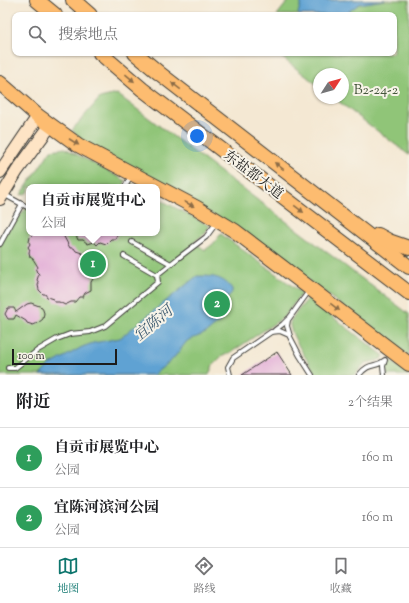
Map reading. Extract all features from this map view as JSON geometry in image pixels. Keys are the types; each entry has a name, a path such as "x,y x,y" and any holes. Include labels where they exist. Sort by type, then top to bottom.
{"highway":[{"path":"37,0 51,12"},
{"path":"73,0 87,12"},
{"name":"东盐都大道","path":"104,56 142,89 409,294"},
{"name":"东盐都大道","path":"139,56 409,267"},
{"path":"0,83 50,126 78,145 151,184"},
{"path":"160,189 219,220 245,238 311,288 389,355 409,364"},
{"path":"346,218 389,241 409,248"}],"main road":[{"path":"0,172 38,116"},
{"path":"2,196 17,171 50,126"}],"lane":[{"path":"127,184 132,174"},
{"path":"2,196 26,206"},
{"path":"0,244 22,204"},
{"path":"157,275 206,237 219,220"},
{"path":"132,242 171,264"},
{"path":"124,256 157,275"},
{"path":"8,368 15,368 38,350 57,339 70,334 95,331 105,326 158,282 157,275"},
{"path":"230,375 229,364 233,358 283,324 311,288"},
{"path":"289,317 287,326 291,338 312,375"},
{"path":"271,332 282,331 291,338"},
{"path":"359,375 367,367 379,364 389,355"},
{"path":"384,375 383,366 389,355"}],"green space":[{"name":"B2-24-2","path":"289,0 409,0 409,155 342,104 349,104 349,68 313,68 313,81 280,56 397,56 397,12 279,12"},
{"path":"117,94 409,314 409,356 245,233 81,140 72,130 100,98"},
{"path":"65,148 126,181 124,184 28,184 51,150"},
{"path":"26,188 26,193 21,195"},
{"path":"160,200 210,226 203,235 194,242 205,250 213,244 221,234 302,293 284,317 233,351 221,357 213,365 209,375 0,375 0,240 26,209 26,236 160,236"},
{"path":"308,298 384,356 378,360 365,363 355,375 317,375 297,342 290,323 295,314"},
{"path":"390,360 409,375 387,375 386,365"}],"water":[{"path":"302,0 385,0 359,4 348,12 298,12"},
{"name":"宜陈河","path":"197,276 221,279 225,281 232,289 232,292 225,302 224,318 206,333 187,341 173,359 153,375 40,375 50,365 82,347 93,343 120,338"}],"building":[{"path":"64,236 70,248 74,248 76,251 91,259 91,266 93,270 91,273 93,279 91,282 91,290 85,293 83,297 79,297 75,302 65,305 55,302 53,299 43,294 39,290 39,283 37,280 39,274 36,271 38,267 30,257 30,250 28,247 30,244 30,237"},
{"path":"76,236 116,236 115,239 111,239 106,244 100,242 97,245 94,242 88,244 83,240 78,240"},
{"path":"31,303 42,307 44,313 43,319 38,323 33,325 27,323 16,315 14,319 8,319 5,314 8,308 14,308 16,312 27,304"},
{"path":"277,352 292,375 242,375"}],"place":[{"name":"自贡市展览中心","path":"93,264"},
{"name":"宜陈河滨河公园","path":"217,304"}]}
